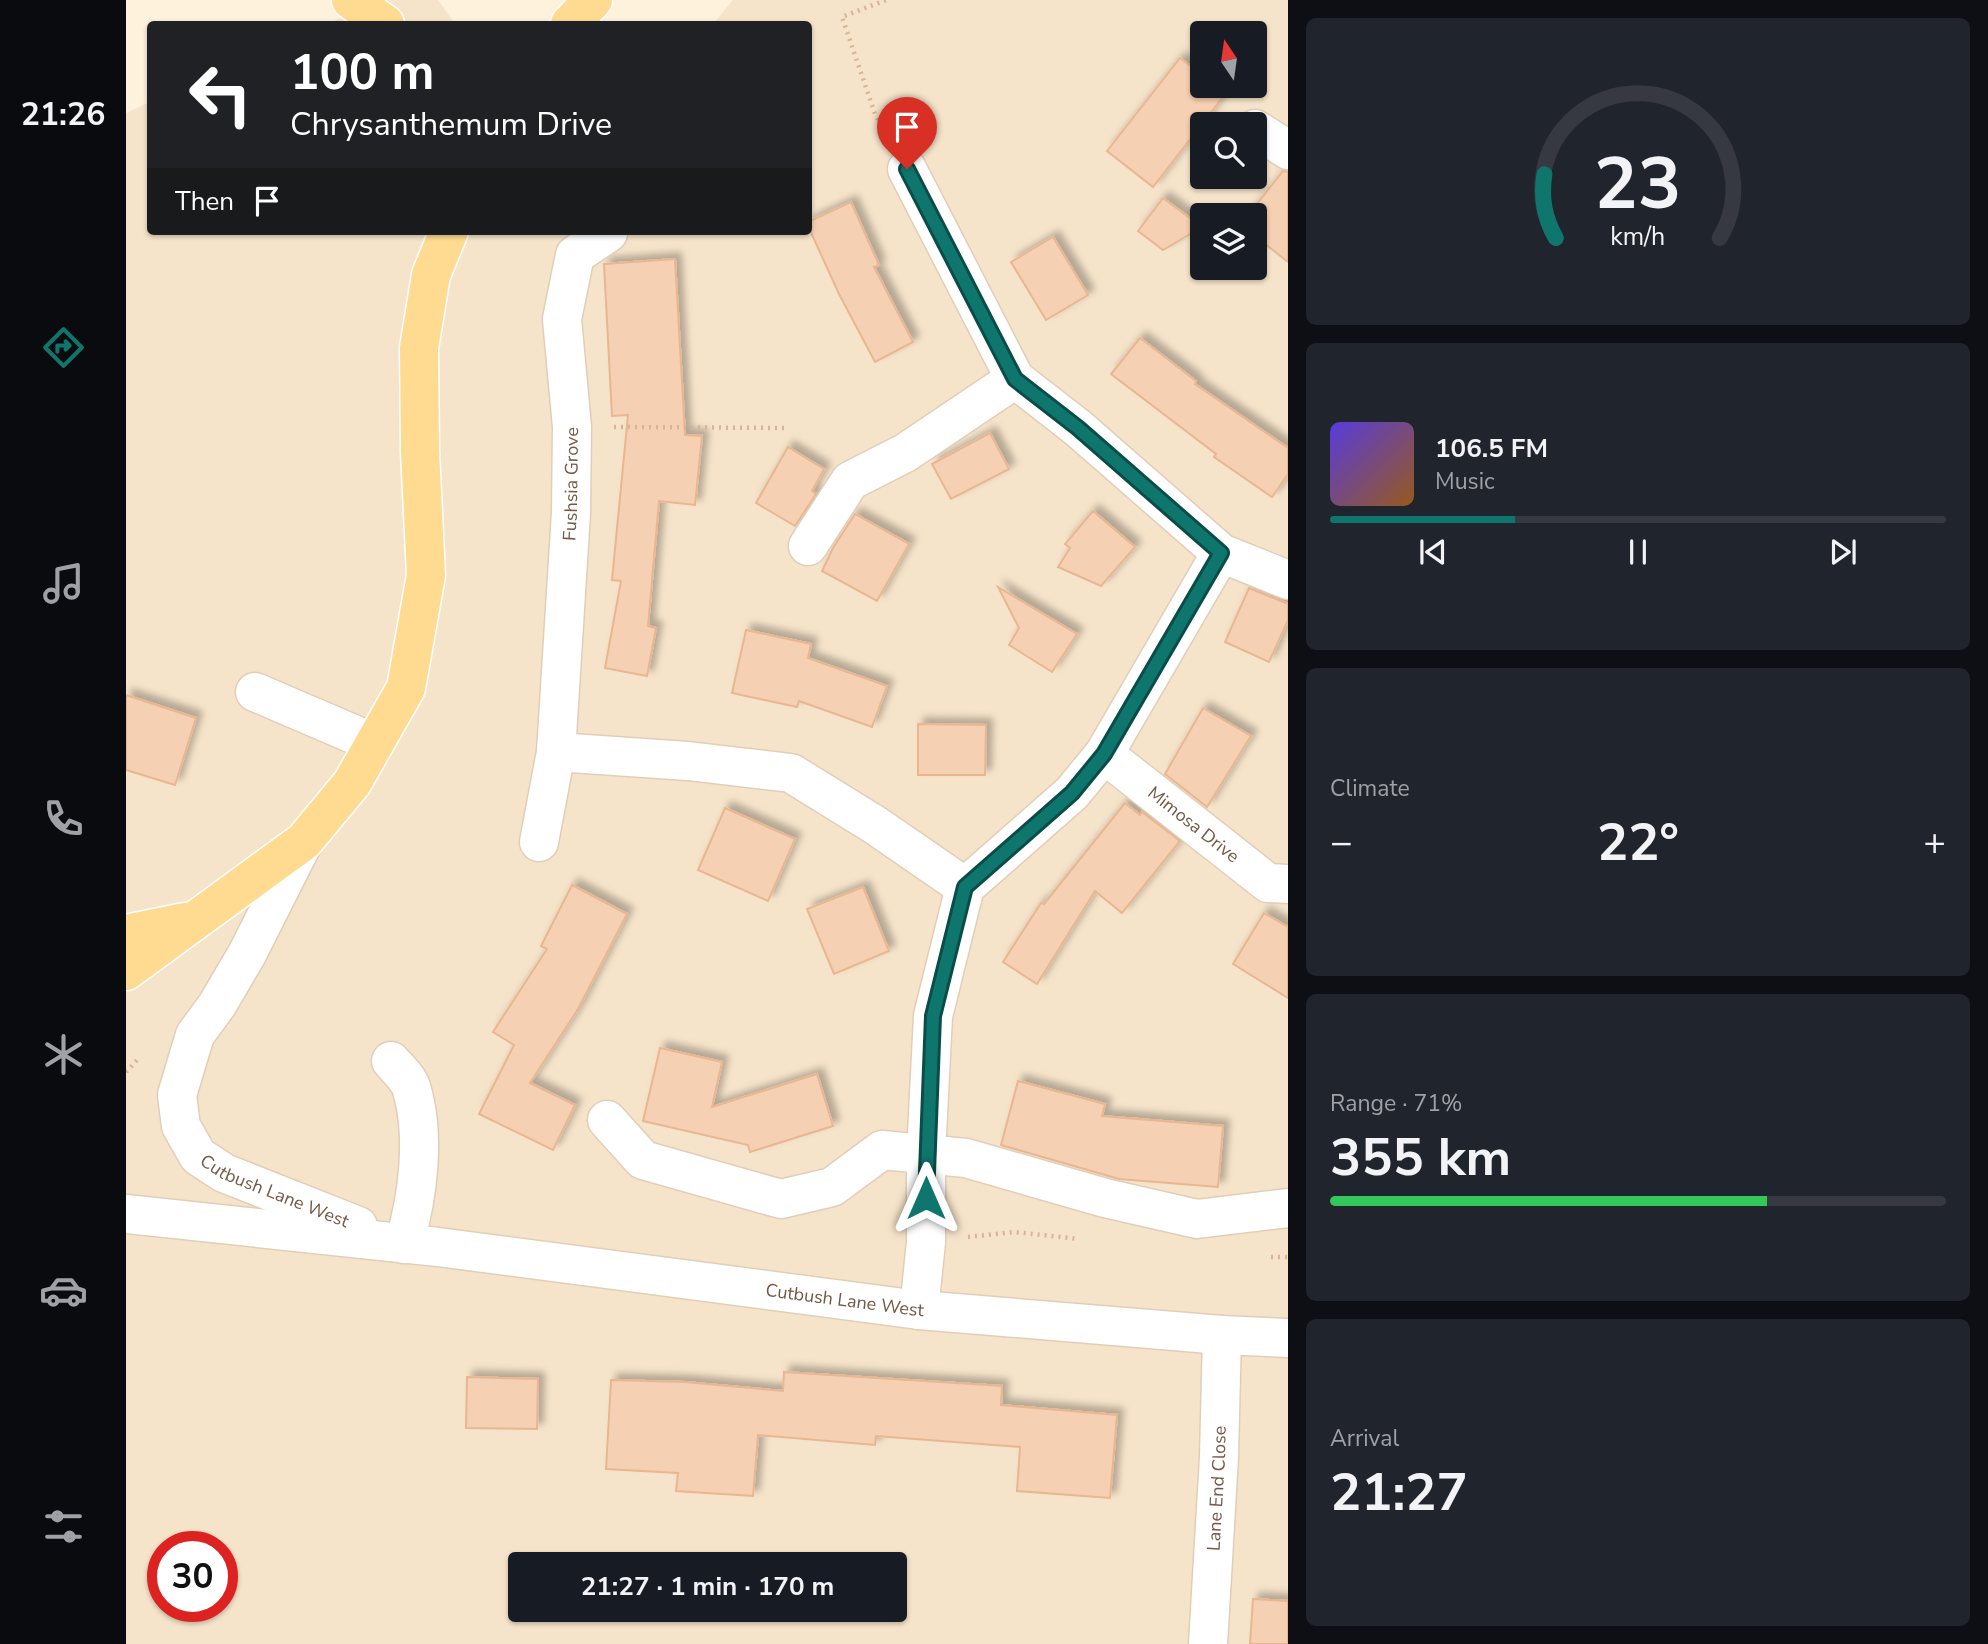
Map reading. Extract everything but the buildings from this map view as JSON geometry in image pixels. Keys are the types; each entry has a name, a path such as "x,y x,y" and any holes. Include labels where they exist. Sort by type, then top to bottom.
{"main road":[{"path":"351,0 381,21"},
{"path":"573,21 593,0"},
{"path":"126,971 304,841 352,783 406,688 426,575 420,451 419,348 431,275 447,235"},
{"path":"126,934 196,919"}],"street":[{"path":"1267,137 1288,150"},
{"path":"907,169 1015,379 1078,428 1221,553 1288,580"},
{"name":"Fushsia Grove","path":"539,842 556,752 571,513 572,427 562,319 575,255 605,235"},
{"path":"808,546 850,481 905,453 1015,379"},
{"path":"919,1310 926,1241 926,1154 933,1016 965,887 1072,793 1104,754 1221,553"},
{"path":"255,692 374,743"},
{"path":"556,752 688,761 791,773 875,825 965,887"},
{"name":"Mimosa Drive","path":"1104,754 1268,883 1288,884"},
{"name":"Cutbush Lane West","path":"304,841 247,954 217,1005 195,1035 177,1096 181,1126 198,1156 225,1173 404,1244"},
{"path":"391,1061 411,1085 420,1144 414,1210 404,1244"},
{"path":"607,1120 643,1160 781,1199 832,1187 882,1150 966,1158 1105,1199 1197,1219 1288,1208"},
{"name":"Cutbush Lane West","path":"126,1214 438,1247 919,1310 1288,1338"},
{"name":"Lane End Close","path":"1208,1644 1219,1457 1222,1335"}],"path":[{"path":"886,0 842,17 875,114 907,169"},
{"path":"572,427 788,428"}],"shaded area":[{"path":"382,0 438,0 453,21 334,21"},
{"path":"733,0 1288,0 1288,1644 126,1644 126,113 147,103 147,235 812,235 812,21 716,21"}],"route":[{"path":"907,169 1015,379 1078,428 1221,553 1104,754 1072,793 965,887 933,1016 926,1198"}]}
